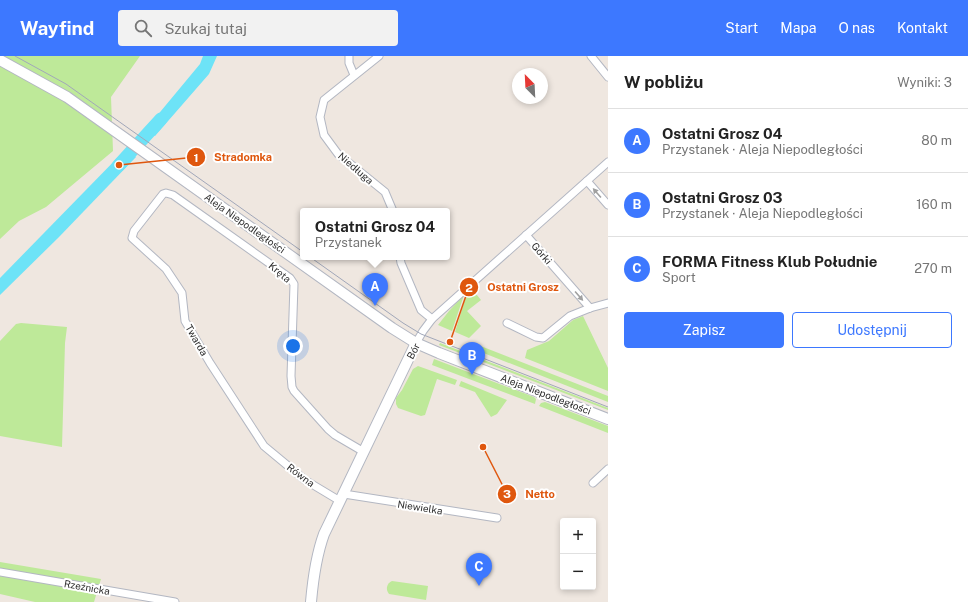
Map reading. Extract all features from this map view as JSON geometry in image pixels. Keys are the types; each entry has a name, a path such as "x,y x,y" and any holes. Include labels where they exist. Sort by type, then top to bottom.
{"street":[{"path":"348,56 349,64 354,75 379,56"},
{"path":"591,56 607,74"},
{"name":"Aleja Niepodległości","path":"0,60 67,97 392,328 416,343 438,353 608,419"},
{"name":"Niedługa","path":"354,75 324,100 320,117 324,135 338,154 385,192 392,208"},
{"name":"Bór","path":"311,602 313,577 319,546 423,331 432,319 608,162"},
{"path":"586,181 608,205"},
{"name":"Kręta","path":"132,238 134,231 161,197 166,193 170,194 287,275 294,284 291,376 292,387 328,429 335,435 364,452"},
{"name":"Górki","path":"526,235 590,308"},
{"name":"Twarda","path":"132,238 166,269 182,293 185,320 210,363 264,446"},
{"path":"400,260 421,310 432,319"},
{"path":"507,322 536,337 543,338 570,316 608,303"},
{"name":"Równa","path":"264,446 305,480 342,498"},
{"path":"593,483 608,469"},
{"name":"Niewielka","path":"342,498 497,518"},
{"name":"Rzeźnicka","path":"0,572 175,602"}],"green space":[{"path":"0,56 140,56 111,97 113,151 46,207 19,221 0,239"},
{"path":"472,289 481,300 467,311 481,326 469,338 455,332 467,293"},
{"path":"464,295 452,331 438,325 449,311"},
{"path":"583,316 608,368 608,391 525,358 527,350 549,341 573,320"},
{"path":"21,323 67,327 65,343 62,447 0,436 0,341 16,324"},
{"path":"440,343 608,408 608,410 439,345"},
{"path":"478,345 608,396 608,402 476,350"},
{"path":"434,359 534,397 536,399 535,404 432,365"},
{"path":"418,366 457,380 455,385 437,379 425,415 421,416 398,408 396,404 396,398 413,369"},
{"path":"461,381 507,400 497,414 491,417 475,392 459,386"},
{"path":"545,402 608,426 608,433 539,406 541,403"},
{"path":"0,562 101,579 94,602 35,602 0,594"},
{"path":"392,581 428,586 426,600 389,594 387,586"}],"water":[{"path":"203,56 217,56 209,74 155,136 146,129 200,64"},
{"path":"125,150 136,157 59,237 0,295 0,278"}],"waterway":[{"path":"118,166 161,119"}],"tram line":[{"path":"15,56 66,84 300,250"},
{"path":"314,260 403,323 421,334 608,407"}],"place":[{"name":"Stradomka","path":"119,165"},
{"name":"Ostatni Grosz 04","path":"375,306"},
{"name":"Ostatni Grosz","path":"450,342"},
{"name":"Ostatni Grosz 03","path":"472,375"},
{"name":"Netto","path":"483,447"},
{"name":"FORMA Fitness Klub Południe","path":"479,586"}]}
